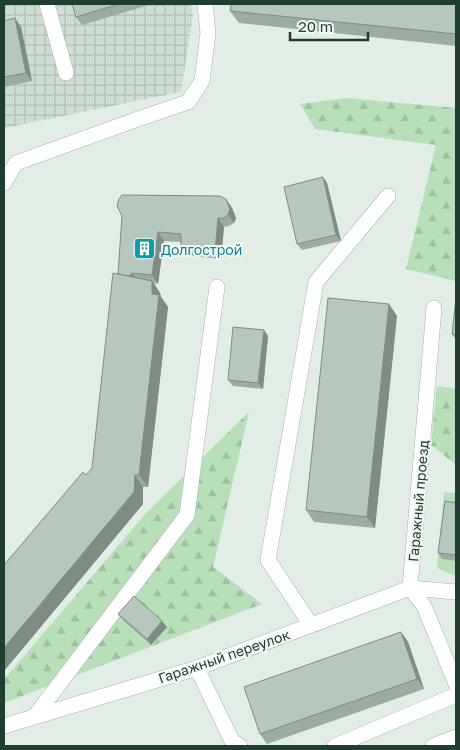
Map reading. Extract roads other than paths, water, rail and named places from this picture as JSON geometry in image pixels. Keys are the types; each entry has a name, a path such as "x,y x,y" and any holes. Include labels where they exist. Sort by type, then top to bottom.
{"street":[{"path":"47,4 66,73"},
{"path":"4,183 16,163 188,102 202,81 208,33 205,4"},
{"path":"311,625 268,560 316,282 388,196"},
{"path":"35,716 187,515 217,287"},
{"name":"Гаражный проезд","path":"410,588 434,308"},
{"path":"410,588 456,592"},
{"path":"410,588 424,606 456,684"},
{"name":"Гаражный переулок","path":"4,726 197,668 410,588"},
{"path":"197,668 232,741 240,746"},
{"path":"335,746 456,695"},
{"path":"433,746 456,736"}],"place":[{"name":"Долгострой","path":"145,249"}]}
